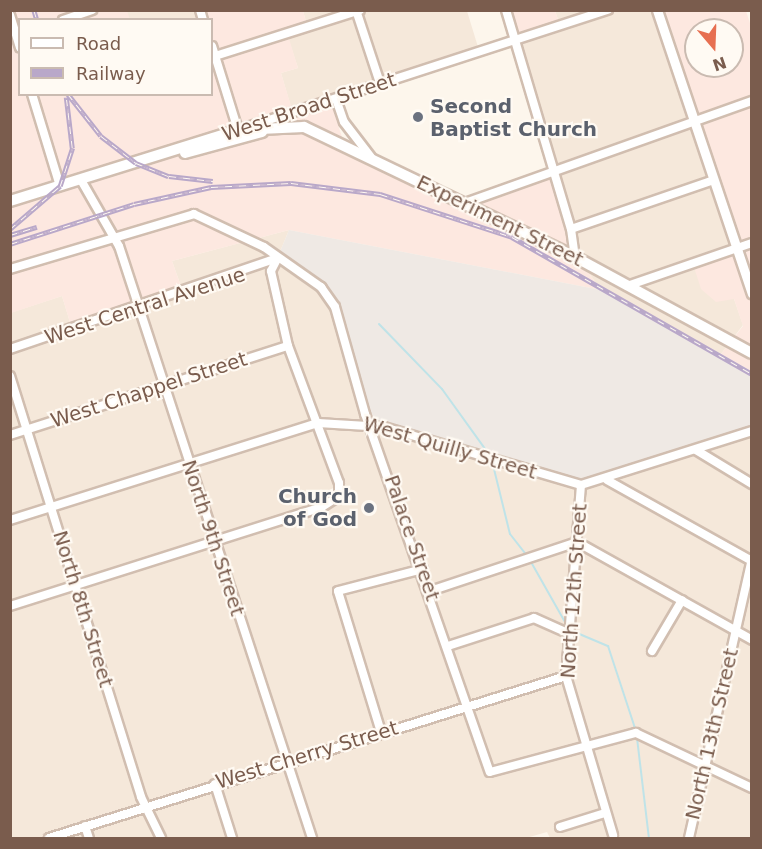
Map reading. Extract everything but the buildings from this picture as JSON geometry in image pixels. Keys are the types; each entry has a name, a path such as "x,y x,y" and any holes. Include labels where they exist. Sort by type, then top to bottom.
{"main road":[{"name":"Experiment Street","path":"238,130 283,126 342,142 575,257 752,353"},
{"path":"143,160 204,150 283,126"},
{"name":"West Broad Street","path":"10,201 238,130"}],"street":[{"path":"69,18 92,10"},
{"path":"506,10 572,229 575,257"},
{"name":"West Broad Street","path":"238,130 608,10"},
{"path":"657,10 752,294"},
{"path":"238,130 213,56 357,11 380,83"},
{"path":"10,15 15,34"},
{"path":"33,96 60,186"},
{"path":"336,99 344,122 370,157"},
{"path":"465,203 554,169 752,101"},
{"path":"342,142 344,122"},
{"name":"North 9th Street","path":"81,180 114,237 139,308 312,838"},
{"path":"572,229 714,180"},
{"name":"Palace Street","path":"10,269 194,214 250,237 328,295 371,425 423,569 490,772 585,744"},
{"path":"627,286 752,243"},
{"path":"10,606 321,507 339,496 318,423 288,346 271,271 277,259"},
{"name":"West Central Avenue","path":"10,349 139,308 277,259"},
{"name":"West Chappel Street","path":"10,435 288,346"},
{"name":"North 8th Street","path":"10,376 75,585 148,806 161,838"},
{"name":"West Quilly Street","path":"10,520 318,423 371,425 581,485 607,480 751,431"},
{"path":"696,450 752,484"},
{"path":"607,480 751,560"},
{"name":"North 12th Street","path":"581,485 566,676 613,835"},
{"path":"430,591 577,543 752,640"},
{"name":"North 13th Street","path":"689,838 751,560"},
{"path":"381,732 338,591 423,569"},
{"path":"652,651 682,600"},
{"path":"447,646 534,618 570,634"},
{"name":"West Cherry Street","path":"49,838 286,761 566,676"},
{"path":"585,744 636,733 705,762 752,788"},
{"path":"215,784 232,838"},
{"path":"560,827 605,813"},
{"path":"86,826 89,838"}],"shaded area":[{"path":"10,11 127,11 130,18 18,18 18,96 213,96 213,18 205,18 202,11 303,11 307,25 287,32 298,68 281,73 291,106 328,94 342,137 460,201 555,168 586,269 601,290 289,230 172,261 183,292 72,329 62,296 11,313"},
{"path":"127,11 202,11 202,18 127,18"},
{"path":"303,11 467,11 478,47 291,107 281,73 298,68 286,32 307,25"},
{"path":"506,11 555,11 560,25 515,38"},
{"path":"555,11 658,11 735,246 734,299 743,325 721,354 601,290 586,269 515,38 560,25"},
{"path":"658,11 746,11 751,26 751,371 721,354 743,326 734,299 716,302 701,289 692,261 735,246"},
{"path":"289,230 277,259 751,433 751,838 550,838 547,832 526,838 11,838 10,313 62,296 72,329 183,292 172,261"},
{"path":"289,230 601,290 751,371 751,433 583,485 375,423 331,296 277,259"}],"waterway":[{"path":"379,324 442,389 488,453"},
{"path":"493,465 510,534 525,553"},
{"path":"531,562 565,622"},
{"path":"577,633 608,646 635,728"},
{"path":"637,738 649,838"}],"railway":[{"path":"34,10 36,18"},
{"path":"70,96 101,136 136,163 169,176 213,181"},
{"path":"10,229 60,186 72,148 66,97"},
{"path":"10,244 134,204 211,187 291,183 380,194 512,237 752,374"},
{"path":"10,235 37,227"}],"place":[{"name":"Second Baptist Church","path":"418,117"},
{"name":"Church of God","path":"369,508"}]}
